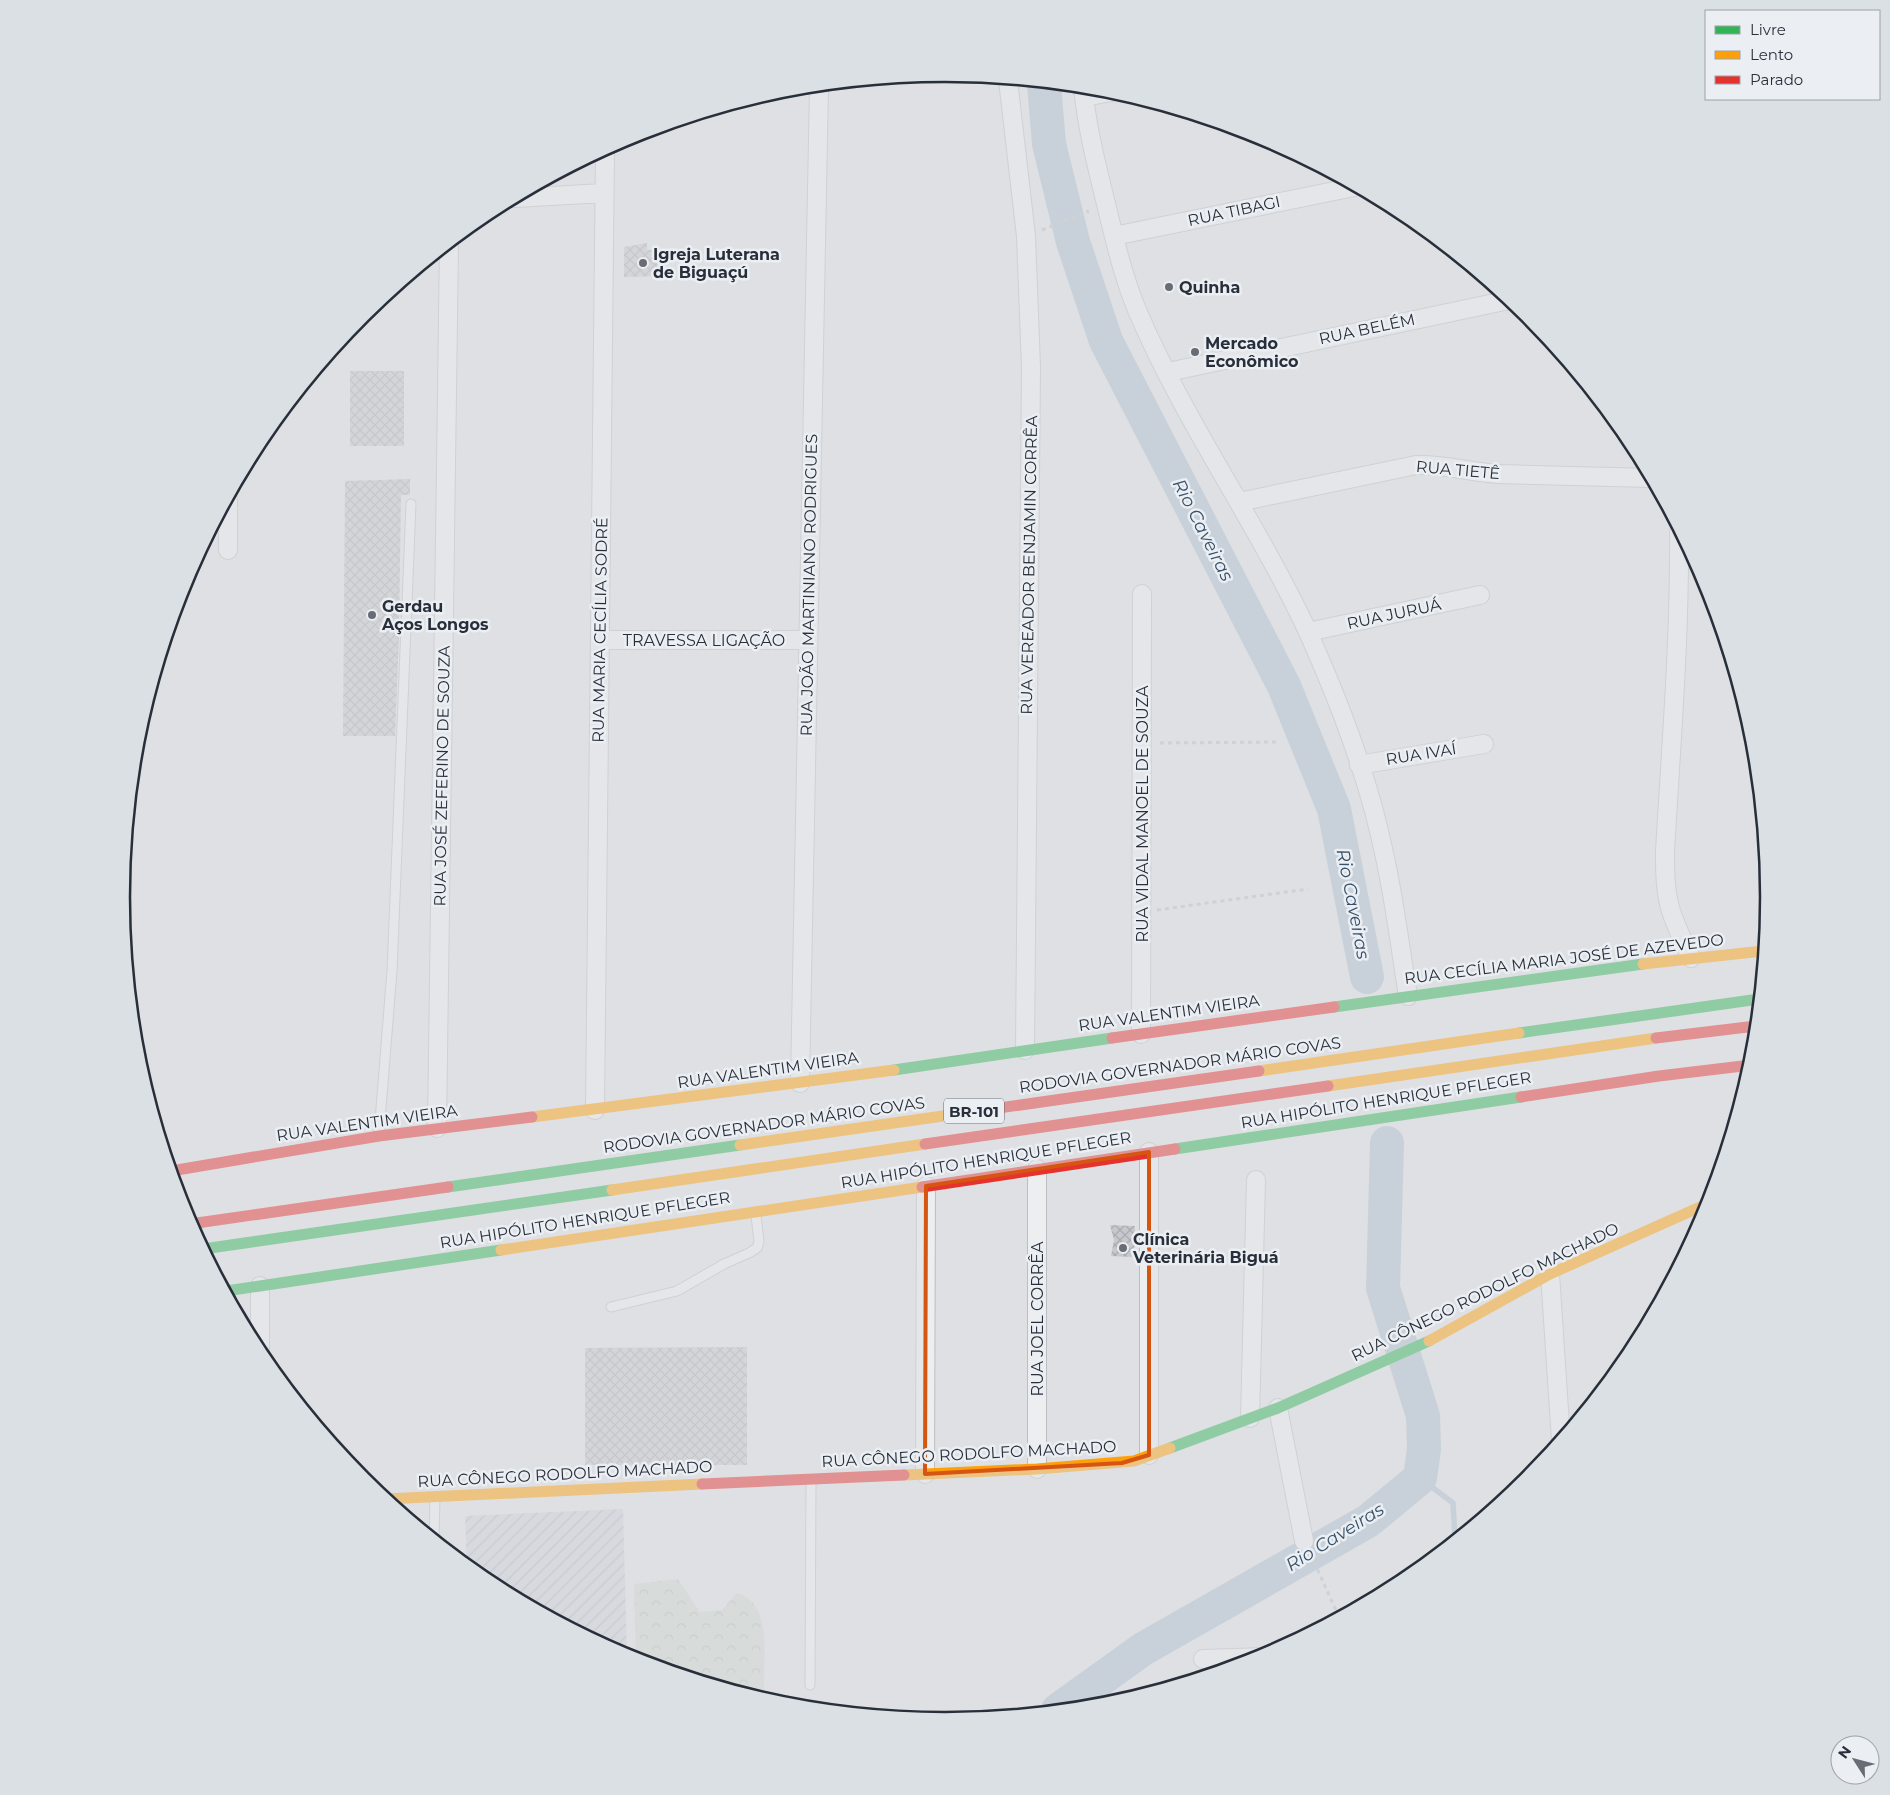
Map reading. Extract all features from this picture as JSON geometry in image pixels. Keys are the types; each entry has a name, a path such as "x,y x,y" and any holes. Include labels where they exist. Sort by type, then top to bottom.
{"main road":[{"name":"RUA CECÍLIA MARIA JOSÉ DE AZEVEDO","path":"1370,1001 1691,958 1758,952"},
{"name":"RODOVIA GOVERNADOR MÁRIO COVAS","path":"198,1223 1753,1000"},
{"name":"RUA VALENTIM VIEIRA","path":"177,1170 379,1136 800,1083 1370,1001"},
{"name":"BR-101","path":"210,1249 1708,1031 1749,1027"},
{"name":"RUA HIPÓLITO HENRIQUE PFLEGER","path":"231,1290 1659,1076 1742,1066"},
{"name":"RUA CÔNEGO RODOLFO MACHADO","path":"396,1499 1037,1469 1122,1463 1278,1408 1431,1340 1550,1274 1697,1211"}],"street":[{"name":"RUA VEREADOR BENJAMIN CORRÊA","path":"1009,85 1026,236 1031,367 1025,1050"},
{"name":"RUA JOÃO MARTINIANO RODRIGUES","path":"800,1083 819,92"},
{"path":"1084,95 1090,138 1114,236 1137,310 1168,372 1282,578 1308,632 1341,714 1376,817 1394,904 1408,996"},
{"name":"RUA MARIA CECÍLIA SODRÉ","path":"595,1110 605,158"},
{"name":"RUA TIBAGI","path":"1114,236 1344,188"},
{"path":"529,197 604,193"},
{"name":"RUA JOSÉ ZEFERINO DE SOUZA","path":"437,1128 449,251"},
{"name":"RUA BELÉM","path":"1168,372 1500,302"},
{"name":"RUA TIETÊ","path":"1239,502 1416,465 1433,464 1491,474 1643,478"},
{"path":"228,511 228,550"},
{"path":"1679,544 1679,614 1665,852 1670,909 1691,958"},
{"name":"RUA VIDAL MANOEL DE SOUZA","path":"1141,1034 1142,594"},
{"name":"RUA JURUÁ","path":"1308,632 1480,595"},
{"name":"TRAVESSA LIGAÇÃO","path":"600,640 808,640"},
{"name":"RUA IVAÍ","path":"1359,765 1484,744"},
{"path":"1149,1152 1149,1455"},
{"name":"RUA JOEL CORRÊA","path":"1037,1169 1037,1469"},
{"path":"1250,1418 1256,1180"},
{"path":"925,1474 926,1186"},
{"path":"1550,1274 1560,1433"},
{"path":"260,1286 260,1339"},
{"path":"1278,1408 1304,1541"},
{"path":"1203,1659 1238,1657"}],"lane":[{"path":"379,1136 392,971 411,504"},
{"path":"612,1308 677,1291 724,1264 757,1248 759,1242 755,1211"},
{"path":"810,1685 811,1479"},
{"path":"434,1532 435,1497"}],"path":[{"path":"1042,229 1091,210"},
{"path":"1142,744 1278,742"},
{"path":"1142,912 1308,889"},
{"path":"1304,1541 1336,1611"}],"highlighted area":[{"path":"1149,1152 1149,1455 1122,1463 925,1474 926,1186"}],"shaded area":[{"path":"623,1509 627,1647 537,1603 467,1557 465,1516"}],"green space":[{"path":"678,1579 700,1612 722,1610 737,1593 749,1600 758,1610 762,1624 764,1692 734,1685 683,1669 636,1651 634,1584"}],"building":[{"name":"Igreja Luterana de Biguaçú","path":"647,243 647,250 661,250 661,276 624,277 624,247"},
{"path":"350,371 404,371 404,446 350,446"},
{"name":"Gerdau Aços Longos","path":"410,479 410,495 401,495 395,736 343,736 345,481"},
{"name":"Clínica Veterinária Biguá","path":"1110,1225 1135,1226 1134,1257 1111,1256 1114,1240"},
{"path":"747,1347 747,1465 585,1465 585,1348"}],"waterway":[{"name":"Rio Caveiras","path":"1044,88 1049,144 1073,242 1106,341 1284,686 1334,809 1367,977"},
{"name":"Rio Caveiras","path":"1067,1703 1143,1649 1368,1521 1420,1478 1424,1449 1423,1416 1383,1288 1387,1143"},
{"path":"1420,1478 1453,1503 1455,1533"}],"traffic: fast":[{"path":"1334,1007 1643,964"},
{"path":"1519,1033 1753,1000"},
{"path":"894,1070 1112,1038"},
{"path":"1175,1149 1521,1097"},
{"path":"448,1187 740,1145"},
{"path":"210,1248 612,1190"},
{"path":"231,1290 501,1250"},
{"path":"1170,1448 1278,1408 1429,1341"}],"traffic: slow":[{"path":"1643,964 1758,952"},
{"path":"1259,1071 1519,1033"},
{"path":"1328,1086 1656,1038"},
{"path":"532,1117 894,1070"},
{"path":"740,1145 978,1111"},
{"path":"612,1190 925,1144"},
{"path":"501,1250 922,1187"},
{"path":"1429,1341 1550,1274 1698,1208"},
{"path":"904,1475 1037,1469 1134,1461 1170,1448"},
{"path":"396,1499 702,1484"}],"traffic: jam":[{"path":"1112,1038 1334,1007"},
{"path":"1656,1038 1749,1027"},
{"path":"1521,1097 1659,1076 1742,1066"},
{"path":"978,1111 1259,1071"},
{"path":"925,1144 1328,1086"},
{"path":"177,1170 379,1136 532,1117"},
{"path":"922,1187 1175,1149"},
{"path":"198,1223 448,1187"},
{"path":"702,1484 904,1475"}],"place":[{"name":"Igreja Luterana de Biguaçú","path":"643,263"},
{"name":"Quinha","path":"1169,287"},
{"name":"Mercado Econômico","path":"1195,352"},
{"name":"Gerdau Aços Longos","path":"372,615"},
{"name":"Clínica Veterinária Biguá","path":"1123,1248"}]}
